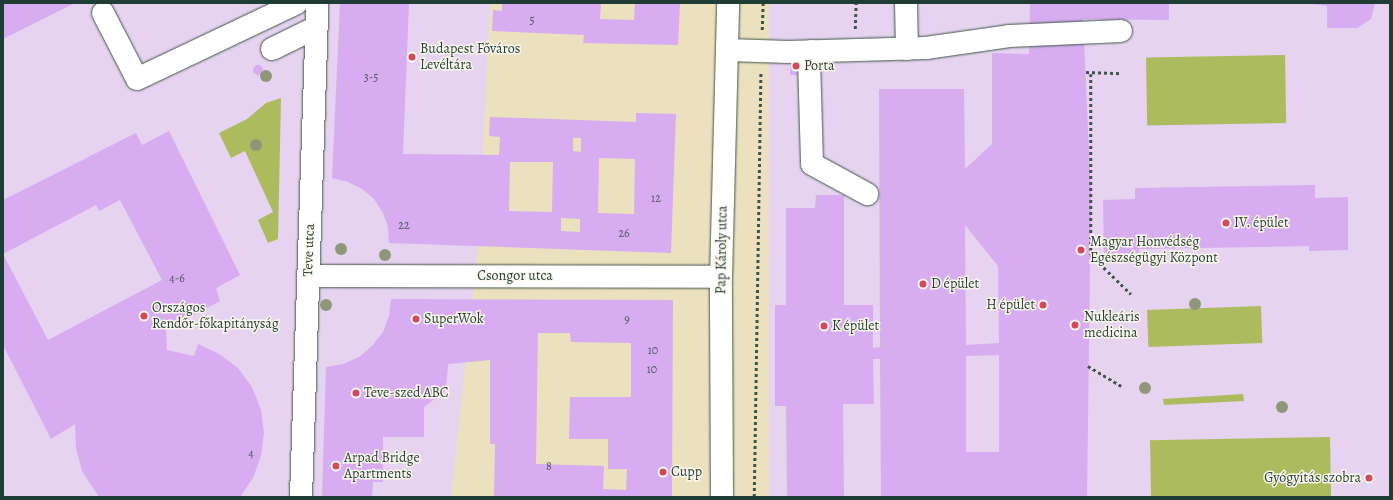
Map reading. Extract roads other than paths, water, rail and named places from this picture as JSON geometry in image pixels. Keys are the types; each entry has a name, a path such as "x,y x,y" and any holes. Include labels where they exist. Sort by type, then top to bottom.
{"street":[{"path":"103,13 137,78 297,3"},
{"name":"Teve utca","path":"301,497 317,3"},
{"name":"Pap Károly utca","path":"722,497 721,276 728,3"},
{"path":"906,3 907,49"},
{"path":"272,49 317,27"},
{"path":"727,50 812,51 907,49 1009,36 1121,31"},
{"path":"812,51 809,60 808,74 812,164 867,194"},
{"name":"Csongor utca","path":"308,276 721,276"}],"place":[{"name":"Budapest Főváros Levéltára","path":"412,57"},
{"name":"Porta","path":"796,66"},
{"name":"IV. épület","path":"1226,223"},
{"name":"Magyar Honvédség Egészségügyi Központ","path":"1081,250"},
{"name":"D épület","path":"923,284"},
{"name":"H épület","path":"1043,305"},
{"name":"Országos Rendőr-főkapitányság","path":"144,316"},
{"name":"SuperWok","path":"416,319"},
{"name":"Nukleáris medicina","path":"1075,325"},
{"name":"K épület","path":"824,326"},
{"name":"Teve-szed ABC","path":"356,393"},
{"name":"Arpad Bridge Apartments","path":"336,466"},
{"name":"Cupp","path":"663,472"},
{"name":"Gyógyítás szobra","path":"1369,478"}]}
